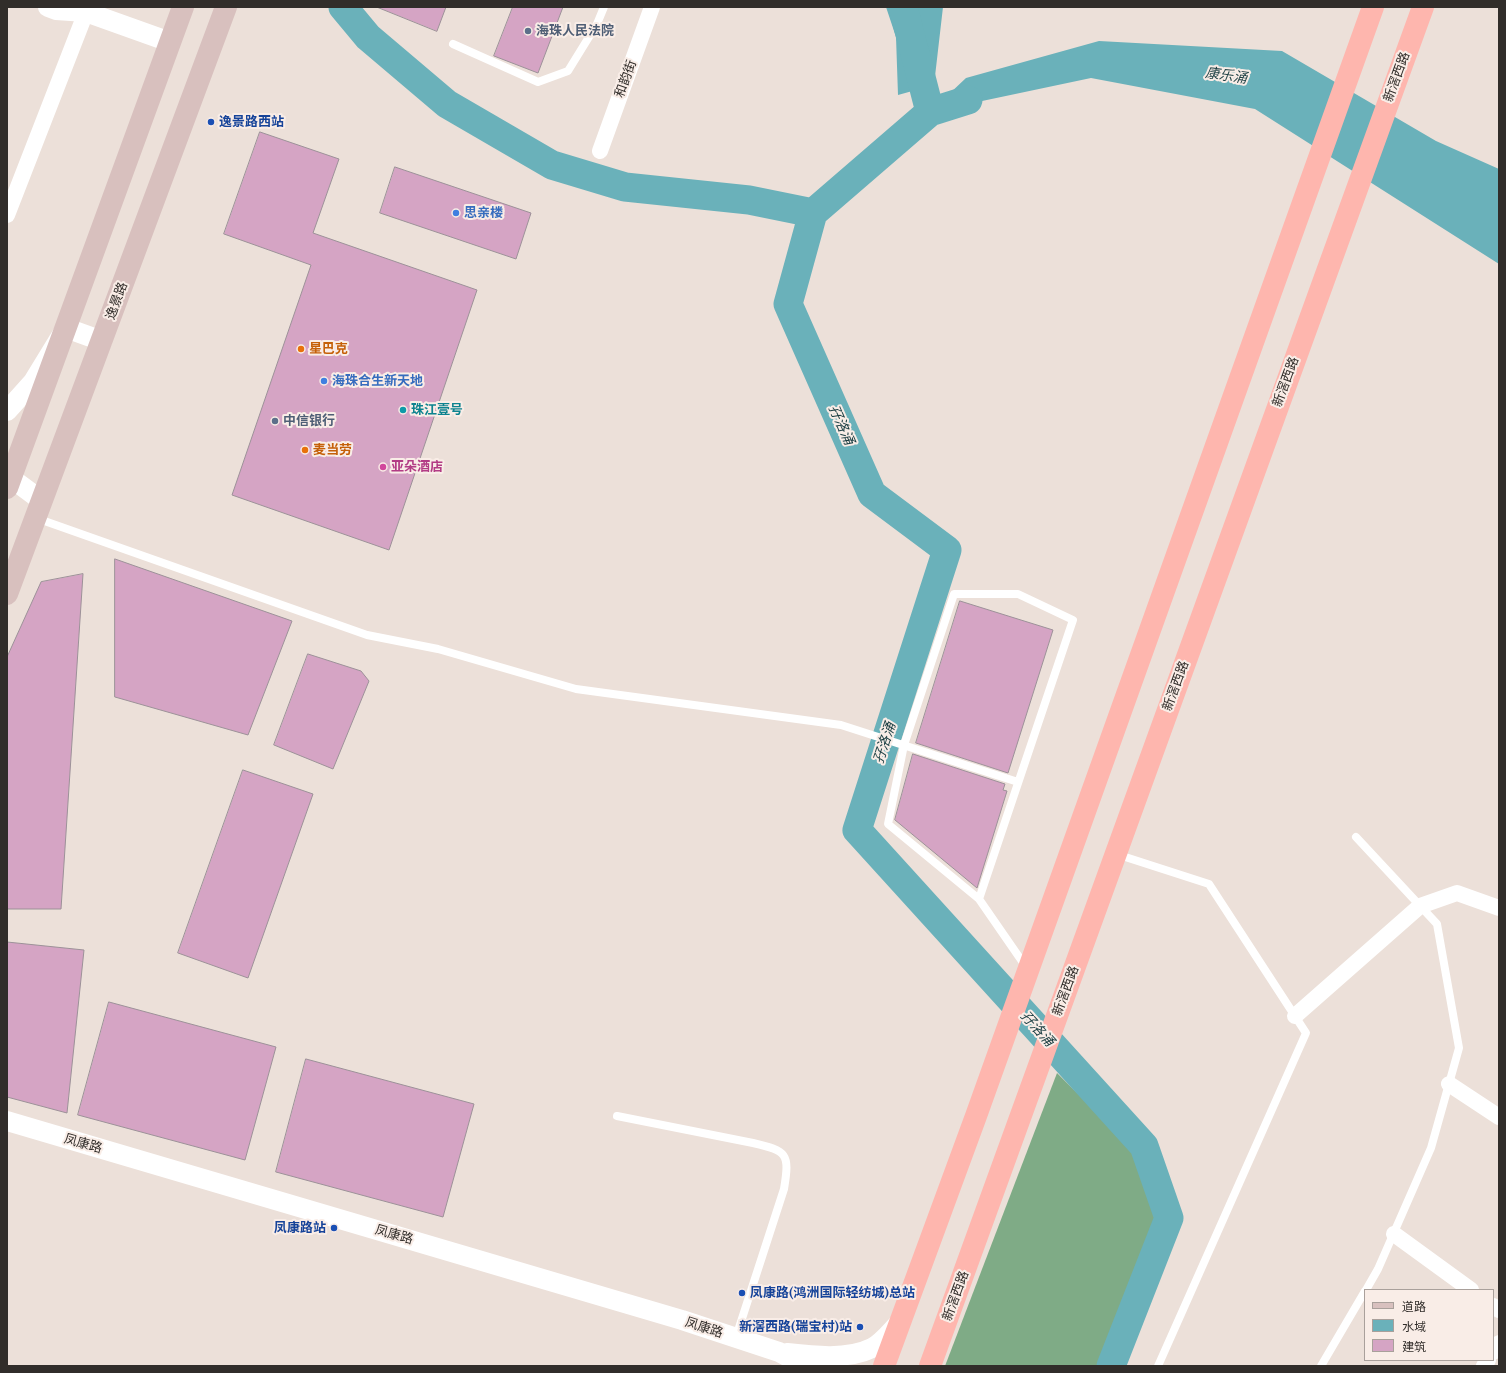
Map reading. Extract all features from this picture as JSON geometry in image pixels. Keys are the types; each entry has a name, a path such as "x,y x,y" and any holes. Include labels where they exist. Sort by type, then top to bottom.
{"highway":[{"path":"884,1366 1028,970 1310,179 1373,7"},
{"name":"新滘西路","path":"930,1366 1423,7"}],"main road":[{"path":"8,484 183,7"},
{"name":"逸景路","path":"7,594 226,7"}],"street":[{"path":"48,7 56,10 83,9 170,42"},
{"name":"和韵街","path":"600,151 652,7"},
{"path":"7,215 83,9"},
{"path":"7,411 33,382 66,328 102,341"},
{"path":"8,484 39,509"},
{"path":"1295,1016 1420,906 1457,893 1499,908"},
{"path":"1449,1084 1499,1117"},
{"name":"凤康路","path":"8,1124 682,1320 779,1352"},
{"path":"1394,1234 1470,1289"},
{"path":"779,1352 816,1356 858,1353 873,1348 899,1323"},
{"path":"779,1352 805,1366"}],"lane":[{"path":"453,44 538,82 568,72 597,24 604,7"},
{"path":"39,509 368,635 438,649 576,689 841,725 1018,782"},
{"path":"979,899 1074,620 1018,594 954,594 904,746 888,824 979,899 1028,970"},
{"path":"1356,837 1437,924 1459,1048 1431,1148 1378,1269 1366,1289"},
{"path":"1115,854 1209,884 1306,1033 1158,1366"},
{"path":"617,1116 753,1143 775,1148 782,1152 786,1160 787,1172 784,1189 735,1338"},
{"path":"1321,1366 1364,1293"}],"green space":[{"path":"1057,1073 1137,1153 1156,1222 1101,1366 945,1366"}],"water":[{"path":"886,7 943,7 934,85 898,95 896,37"},
{"name":"康乐涌","path":"1099,41 1282,51 1436,141 1499,169 1499,264 1255,109 1091,78 930,112 966,78"}],"building":[{"path":"377,7 446,7 437,31"},
{"name":"海珠人民法院","path":"513,7 563,7 538,73 494,56"},
{"path":"260,132 339,159 313,233 477,290 389,550 232,495 311,265 224,234"},
{"name":"思亲楼","path":"395,167 531,213 516,259 380,213"},
{"path":"115,559 292,621 248,735 115,697"},
{"path":"83,574 61,909 7,909 7,657 41,582"},
{"path":"960,601 1053,630 1008,773 916,743"},
{"path":"308,654 361,671 369,681 333,769 274,745"},
{"path":"913,754 1005,784 1003,790 1007,791 977,888 895,820"},
{"path":"243,770 313,794 248,978 178,953"},
{"path":"7,942 84,950 67,1113 7,1097"},
{"path":"109,1002 276,1047 245,1160 78,1115"},
{"path":"306,1059 474,1104 443,1217 276,1172"}],"waterway":[{"path":"343,7 368,37 447,104 552,165 625,187 749,200 813,213"},
{"path":"903,7 930,112"},
{"name":"孖洛涌","path":"968,100 930,112 813,213 788,304 872,494 947,550 857,830 1144,1146 1169,1218 1111,1366"}],"place":[{"name":"海珠人民法院","path":"528,31"},
{"name":"逸景路西站","path":"211,122"},
{"name":"思亲楼","path":"456,213"},
{"name":"星巴克","path":"301,349"},
{"name":"海珠合生新天地","path":"324,381"},
{"name":"珠江壹号","path":"403,410"},
{"name":"中信银行","path":"275,421"},
{"name":"麦当劳","path":"305,450"},
{"name":"亚朵酒店","path":"383,467"},
{"name":"凤康路站","path":"334,1228"},
{"name":"凤康路(鸿洲国际轻纺城)总站","path":"742,1293"},
{"name":"新滘西路(瑞宝村)站","path":"860,1327"}]}
